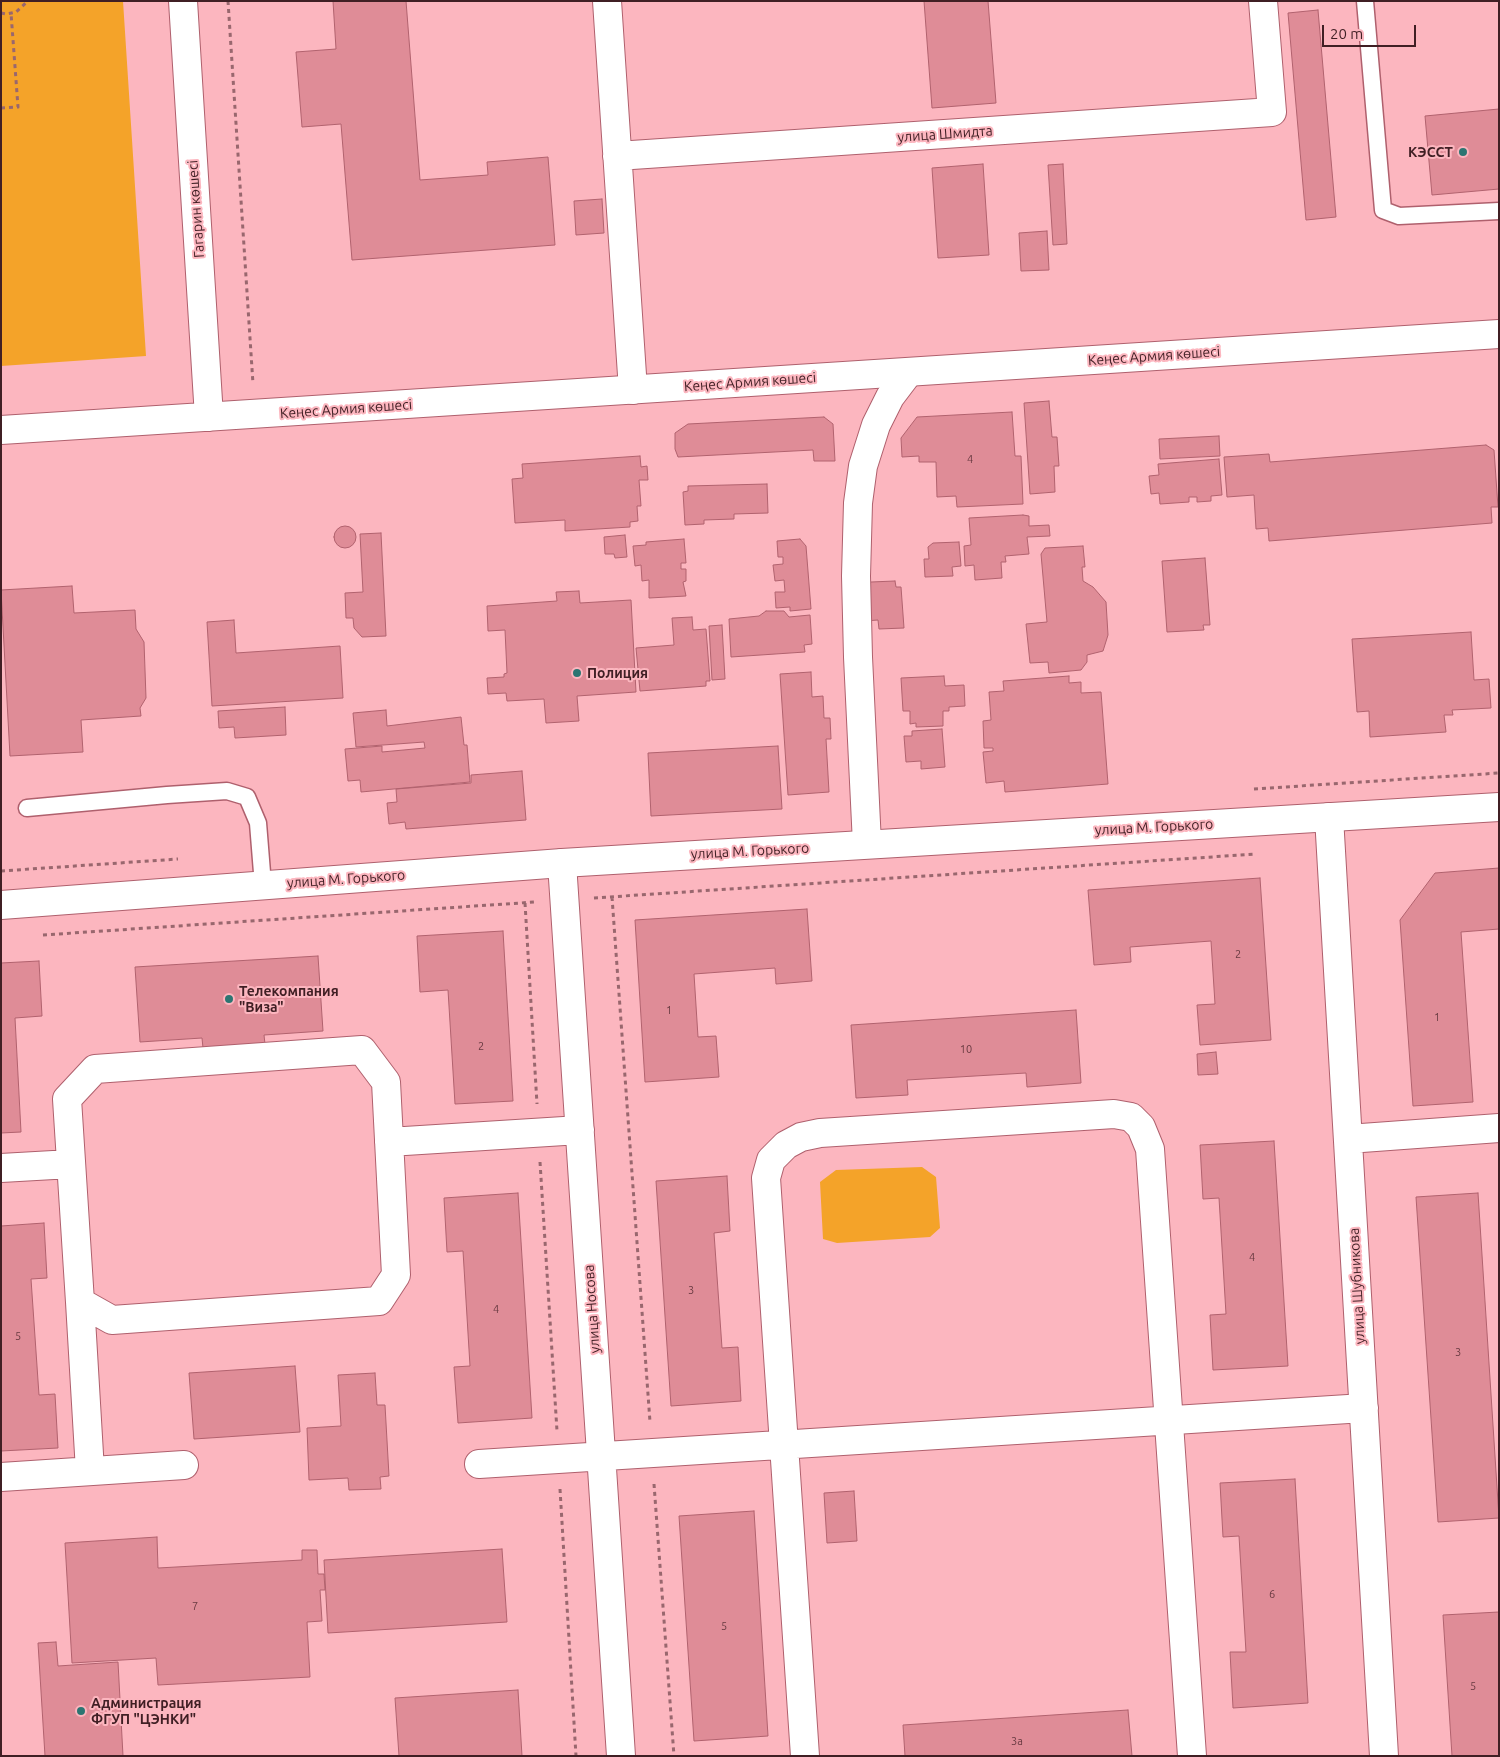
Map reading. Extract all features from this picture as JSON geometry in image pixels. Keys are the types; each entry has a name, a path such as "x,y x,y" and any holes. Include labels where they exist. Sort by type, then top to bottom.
{"street":[{"name":"Гагарин көшесі","path":"183,1 209,418"},
{"path":"607,1 633,390"},
{"name":"улица Шмидта","path":"617,156 1272,112 1264,1"},
{"name":"Кеңес Армия көшесі","path":"1,430 1499,334"},
{"path":"867,844 858,657 856,576 858,503 863,466 876,425 890,397 909,372"},
{"name":"улица М. Горького","path":"1,905 562,863 1499,807"},
{"name":"улица Шубникова","path":"1329,817 1384,1756"},
{"name":"улица Носова","path":"562,863 621,1756"},
{"path":"80,1302 112,1320 379,1301 396,1275 386,1082 362,1050 95,1069 67,1099 90,1471"},
{"path":"806,1756 766,1178 771,1160 786,1145 801,1137 820,1133 1114,1114 1131,1117 1141,1128 1150,1149 1192,1756"},
{"path":"1348,1139 1499,1128"},
{"path":"389,1142 580,1130"},
{"path":"1,1168 71,1164"},
{"path":"479,1464 1364,1408"},
{"path":"1,1477 184,1465"}],"lane":[{"path":"1365,1 1383,210 1398,216 1499,211"},
{"path":"27,808 167,795 227,792 247,797 258,823 263,885"}],"path":[{"path":"1,13 11,13 20,10 28,1"},
{"path":"228,1 253,384"},
{"path":"1,108 18,107 11,13"},
{"path":"41,935 1262,854"},
{"path":"612,897 674,1756"},
{"path":"525,903 576,1756"}],"shaded area":[{"path":"1,1 123,1 146,356 1,366"},
{"path":"922,1167 936,1177 940,1228 930,1237 837,1243 823,1239 820,1182 836,1170"}],"building":[{"path":"333,1 406,1 420,180 488,175 487,162 548,157 555,245 352,260 341,124 302,127 296,52 336,49"},
{"path":"924,1 988,1 996,103 932,108"},
{"path":"1318,10 1336,217 1306,220 1288,13"},
{"name":"КЭССТ","path":"1499,109 1499,189 1432,195 1425,116"},
{"path":"983,164 989,255 938,258 932,168"},
{"path":"1063,164 1067,244 1053,245 1048,165"},
{"path":"602,199 604,233 576,235 574,201"},
{"path":"1047,231 1049,270 1021,271 1019,233"},
{"path":"1049,401 1052,437 1057,437 1059,466 1054,466 1055,492 1030,494 1024,403"},
{"path":"1012,412 1015,456 1021,456 1023,504 957,507 956,496 937,497 936,462 919,462 919,456 902,457 901,438 917,417"},
{"path":"824,417 833,424 835,461 814,461 813,450 678,457 675,449 675,433 688,424"},
{"path":"1219,436 1220,456 1160,459 1159,439"},
{"path":"1486,445 1494,450 1498,507 1491,507 1492,523 1269,541 1268,528 1256,529 1254,495 1227,497 1224,457 1269,454 1270,462"},
{"path":"640,456 641,467 647,466 648,480 639,480 641,506 637,506 638,521 630,522 630,527 565,531 565,520 515,523 512,479 523,478 522,464"},
{"path":"1219,459 1222,495 1211,496 1211,501 1197,502 1197,497 1189,497 1189,502 1160,504 1159,493 1151,494 1149,476 1159,475 1158,464"},
{"path":"767,484 768,513 734,514 734,519 704,520 704,524 685,525 683,492 688,491 688,486"},
{"path":"1029,516 1029,526 1049,525 1050,536 1027,537 1029,554 1005,556 1006,562 1001,562 1002,578 975,580 974,565 965,566 964,546 971,545 969,518"},
{"path":"345,526 353,529 356,537 353,545 345,548 337,545 334,537 337,529"},
{"path":"381,533 386,636 362,637 354,628 353,618 346,618 345,593 363,592 360,534"},
{"path":"625,535 627,557 615,558 614,554 605,554 604,537"},
{"path":"684,539 686,563 681,563 681,569 686,569 686,581 683,582 686,596 649,598 649,580 642,581 641,565 635,566 633,546 646,545 646,542"},
{"path":"800,539 806,546 811,609 790,611 790,607 776,608 775,592 785,592 784,580 775,581 773,565 783,564 783,557 778,557 777,541"},
{"path":"959,542 961,566 952,567 953,576 925,577 924,559 929,559 928,547 933,543"},
{"path":"1083,546 1085,567 1082,567 1083,581 1093,587 1106,602 1108,635 1103,651 1087,655 1087,662 1081,670 1049,673 1048,662 1030,663 1026,624 1047,622 1041,554 1045,548"},
{"path":"1205,558 1210,625 1203,625 1204,630 1167,632 1162,561"},
{"path":"895,581 896,587 901,587 904,628 879,629 878,620 864,621 862,591 871,582"},
{"path":"72,586 74,613 135,610 136,629 144,642 146,698 140,708 141,716 81,720 83,752 10,756 1,590"},
{"path":"579,591 580,603 631,600 636,692 577,696 579,721 546,723 544,699 507,701 506,693 488,694 487,678 504,677 504,674 507,673 505,630 488,631 487,606 557,601 556,592"},
{"path":"766,611 784,611 789,617 810,615 812,644 804,645 805,652 731,657 729,619 759,616"},
{"path":"692,617 693,630 706,629 710,681 706,681 706,686 640,691 636,648 674,645 672,618"},
{"path":"234,620 236,653 340,646 343,698 212,706 207,622"},
{"path":"722,625 725,679 712,680 709,626"},
{"path":"1471,632 1474,680 1489,679 1491,708 1452,710 1453,715 1444,715 1446,732 1370,737 1369,711 1357,712 1352,639"},
{"path":"811,672 812,697 823,696 824,718 830,718 831,739 826,739 829,792 788,795 780,674"},
{"path":"944,676 945,686 964,685 965,706 949,707 949,711 943,711 943,726 916,727 916,723 910,724 910,711 903,711 901,678"},
{"path":"1069,676 1069,683 1081,682 1081,693 1101,692 1108,784 1005,792 1004,781 986,783 983,752 993,751 993,748 984,748 983,721 991,720 989,692 1004,691 1003,681"},
{"path":"285,707 286,735 235,738 234,727 219,728 218,711"},
{"path":"386,710 387,726 461,717 464,745 467,745 470,782 361,792 360,780 348,781 345,749 382,746 382,752 425,748 424,742 356,747 353,713"},
{"path":"942,729 945,767 921,769 921,761 906,762 904,736 912,736 912,731"},
{"path":"778,746 782,809 651,816 648,753"},
{"path":"522,771 526,820 406,829 405,822 389,824 387,803 397,802 396,789 471,783 471,775"},
{"path":"1499,868 1499,929 1461,932 1473,1102 1413,1106 1400,920 1435,873"},
{"path":"1260,878 1271,1040 1200,1045 1197,1005 1215,1004 1211,941 1130,947 1131,962 1094,965 1088,890"},
{"path":"807,909 812,981 776,984 775,968 694,974 698,1037 716,1036 719,1077 645,1082 635,920"},
{"path":"503,931 513,1101 455,1104 448,990 420,992 417,936"},
{"name":"Телекомпания \"Виза\"","path":"318,956 323,1031 264,1035 265,1044 203,1048 202,1038 140,1042 135,967"},
{"path":"39,961 42,1016 15,1018 21,1132 1,1133 1,963"},
{"path":"1076,1010 1081,1083 1027,1087 1026,1073 907,1080 908,1095 856,1098 851,1025"},
{"path":"1216,1052 1218,1074 1198,1075 1197,1054"},
{"path":"1274,1141 1288,1366 1213,1370 1210,1315 1226,1314 1219,1198 1203,1199 1200,1145"},
{"path":"727,1176 730,1231 714,1233 722,1348 738,1347 741,1401 671,1406 656,1181"},
{"path":"518,1193 532,1418 458,1423 454,1367 470,1366 463,1251 447,1252 444,1198"},
{"path":"1478,1193 1499,1518 1438,1522 1416,1197"},
{"path":"44,1223 47,1278 31,1279 39,1395 55,1394 58,1448 1,1451 1,1226"},
{"path":"295,1366 300,1432 194,1439 189,1373"},
{"path":"375,1373 377,1405 385,1405 389,1476 380,1477 381,1489 349,1490 348,1478 309,1480 307,1428 341,1426 338,1375"},
{"path":"1295,1479 1308,1703 1233,1708 1230,1652 1246,1652 1239,1536 1223,1537 1220,1483"},
{"path":"854,1491 857,1541 827,1543 824,1493"},
{"path":"754,1511 768,1736 694,1741 679,1516"},
{"path":"157,1537 158,1568 302,1560 302,1550 317,1550 318,1574 324,1574 325,1590 320,1590 322,1621 307,1622 310,1677 158,1685 156,1658 72,1663 65,1543"},
{"path":"502,1549 507,1622 328,1633 324,1560"},
{"path":"1499,1612 1499,1756 1452,1756 1443,1615"},
{"name":"Администрация ФГУП \"ЦЭНКИ\"","path":"56,1642 58,1666 118,1662 123,1756 45,1756 38,1643"},
{"path":"518,1690 522,1756 399,1756 395,1698"},
{"path":"1128,1710 1132,1756 905,1756 903,1725"}],"place":[{"name":"КЭССТ","path":"1463,152"},
{"name":"Полиция","path":"577,673"},
{"name":"Телекомпания \"Виза\"","path":"229,999"},
{"name":"Администрация ФГУП \"ЦЭНКИ\"","path":"81,1711"}]}
